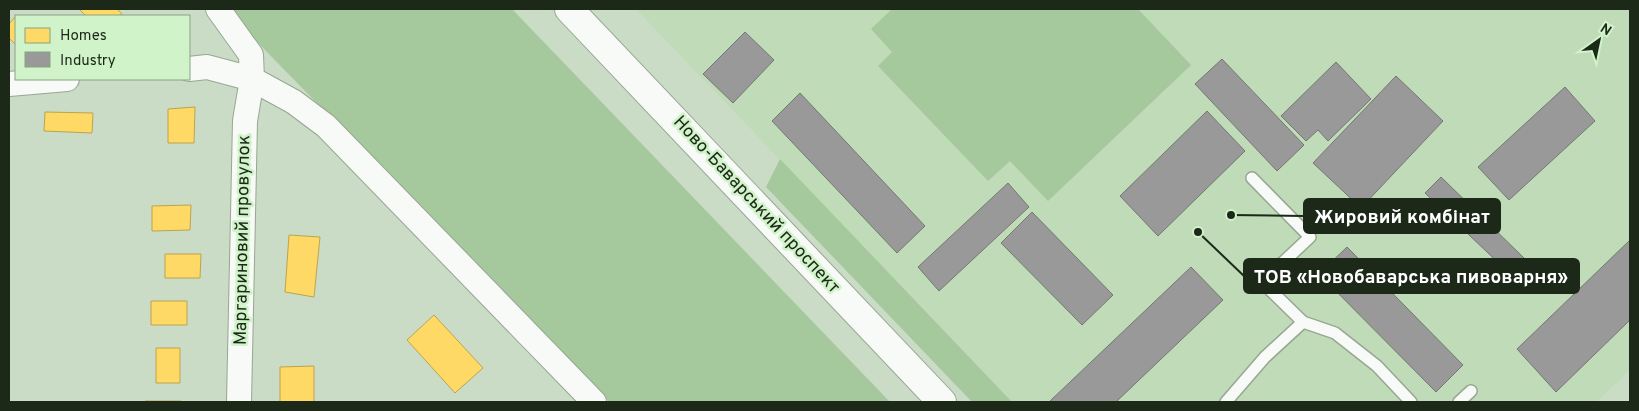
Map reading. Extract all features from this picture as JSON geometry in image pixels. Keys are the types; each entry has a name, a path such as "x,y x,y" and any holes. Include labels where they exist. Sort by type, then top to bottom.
{"main road":[{"name":"Ново-Баварський проспект","path":"569,9 942,402"}],"street":[{"path":"218,9 251,55 252,79"},
{"path":"190,69 207,67 252,79 294,102 326,126 594,402"},
{"name":"Маргариновий провулок","path":"239,402 245,121 252,79"},
{"path":"9,84 55,80"}],"lane":[{"path":"1252,178 1310,237 1262,282 1303,322 1335,334 1377,366 1411,402"},
{"path":"1226,402 1265,357 1303,322"},
{"path":"1459,402 1470,391"}],"shaded area":[{"path":"225,9 512,9 890,402 609,402"},
{"path":"636,9 1630,9 1630,370 1596,402 1012,402"},
{"path":"892,9 1138,9 1191,65 1048,201 1010,161 988,181 878,66 892,52 871,29"},
{"path":"780,159 1012,402 972,402 766,187"}],"building: Homes":[{"path":"79,9 117,9 122,14 120,15 85,15"},
{"path":"15,17 15,44 9,38 9,24"},
{"path":"195,107 194,143 168,143 168,109"},
{"path":"45,112 93,113 92,133 44,131"},
{"path":"191,205 190,230 152,231 152,206"},
{"path":"289,235 320,237 314,297 285,292"},
{"path":"165,254 201,254 200,278 165,278"},
{"path":"151,301 187,301 187,325 151,325"},
{"path":"434,315 483,368 455,393 407,340"},
{"path":"156,348 180,348 180,383 156,383"},
{"path":"314,366 314,402 280,402 280,367"},
{"path":"181,401 181,402 145,402"}],"building: Industry":[{"path":"745,32 774,60 733,103 703,74"},
{"path":"1222,59 1304,145 1277,171 1195,84"},
{"path":"1336,62 1371,99 1328,141 1318,130 1306,141 1281,116"},
{"path":"1396,76 1443,121 1361,208 1313,163"},
{"path":"1565,87 1595,121 1509,200 1478,167"},
{"path":"800,93 925,226 897,253 772,121"},
{"path":"1207,111 1245,151 1158,236 1120,196"},
{"path":"1441,177 1524,258 1509,273 1425,193"},
{"path":"1008,183 1029,207 939,291 918,267"},
{"path":"1032,212 1113,295 1082,325 1001,243"},
{"path":"1630,240 1630,320 1556,392 1517,349"},
{"path":"1347,247 1463,365 1436,392 1319,274"},
{"path":"1191,267 1223,300 1116,402 1049,402"}],"place":[{"name":"Жировий комбінат","path":"1231,215"},
{"name":"ТОВ «Новобаварська пивоварня»","path":"1198,232"}]}
